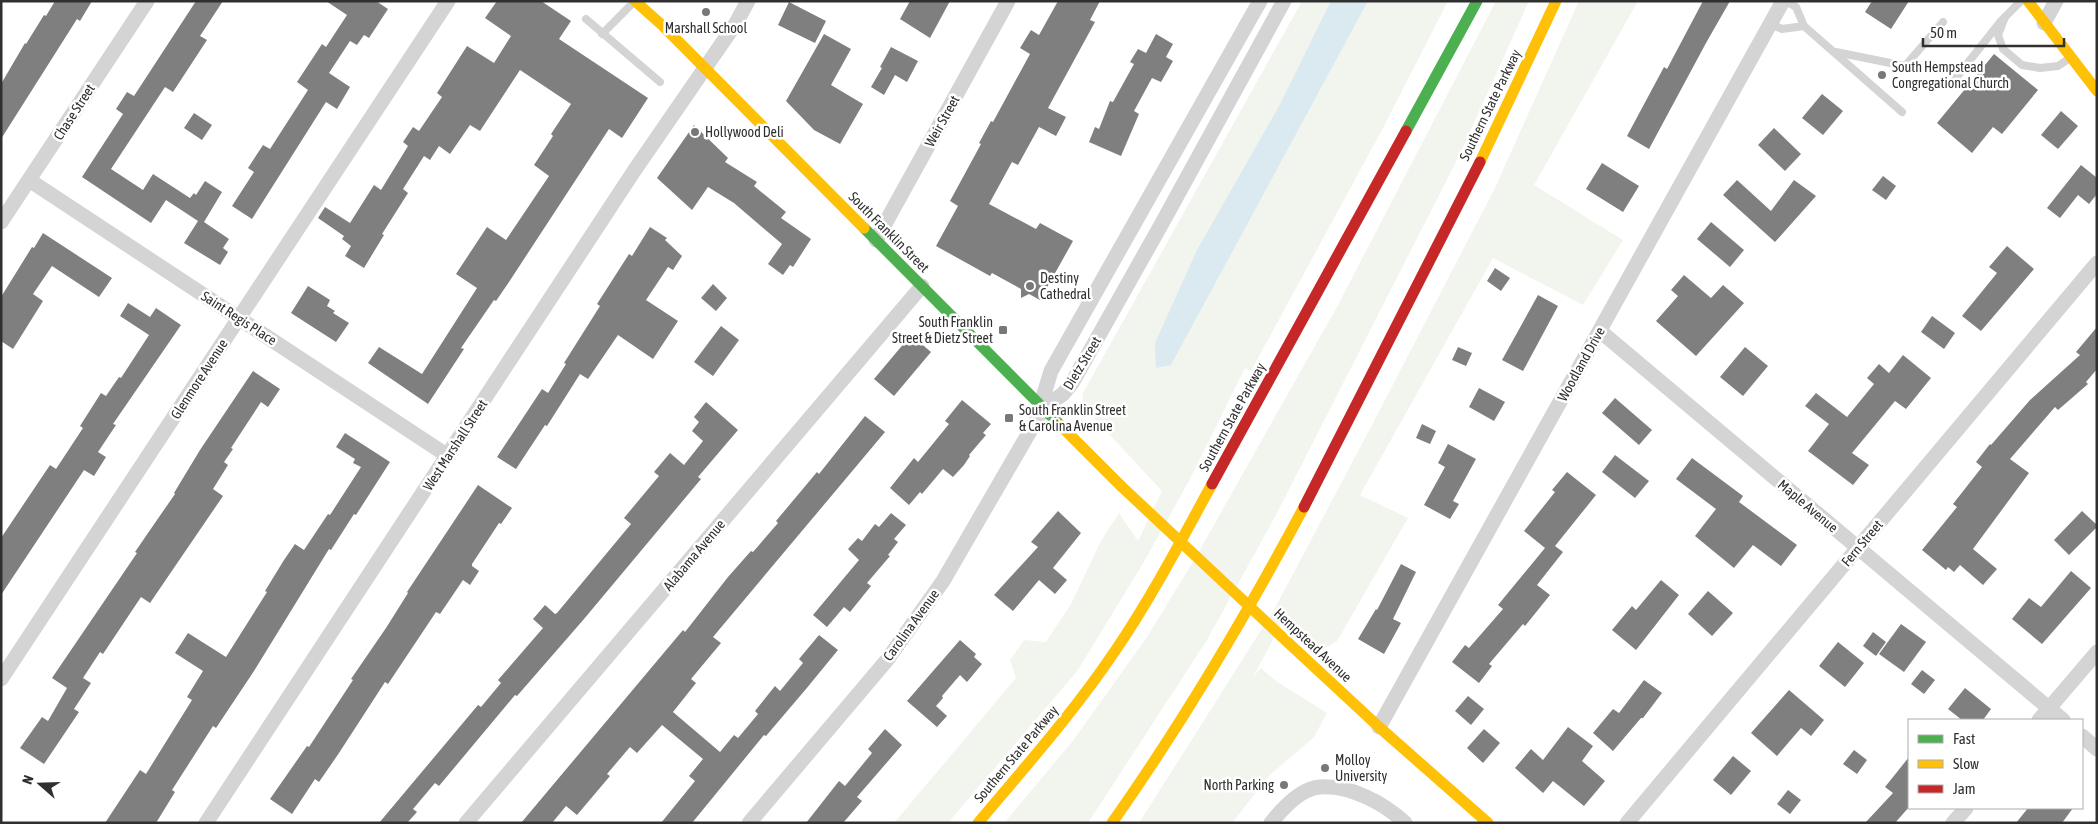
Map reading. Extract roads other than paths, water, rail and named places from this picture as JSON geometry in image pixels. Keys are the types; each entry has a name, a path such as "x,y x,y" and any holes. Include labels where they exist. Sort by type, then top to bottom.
{"main road":[{"name":"South Franklin Street","path":"635,1 1044,407 1121,486"},
{"name":"Southern State Parkway","path":"978,823 1073,709 1114,653 1138,616 1477,1"},
{"name":"Southern State Parkway","path":"1112,823 1158,757 1200,691 1306,502 1460,203 1556,1"},
{"path":"2028,1 2097,91"},
{"name":"Hempstead Avenue","path":"1121,486 1379,727 1488,823"}],"street":[{"name":"Chase Street","path":"1,222 147,1"},
{"name":"Glenmore Avenue","path":"1,679 448,1"},
{"name":"West Marshall Street","path":"206,823 634,171 736,23 748,1"},
{"name":"Weir Street","path":"876,240 1008,1"},
{"name":"Dietz Street","path":"1044,407 1044,394 1051,371 1260,1"},
{"name":"Dietz Street","path":"1044,407 1063,394 1072,382 1162,224 1284,1"},
{"name":"Woodland Drive","path":"1379,727 1785,1"},
{"path":"2044,23 2056,1"},
{"name":"Saint Regis Place","path":"29,180 448,456"},
{"path":"1141,212 1162,224"},
{"name":"Fern Street","path":"1627,823 2097,263"},
{"name":"Alabama Avenue","path":"466,823 922,286"},
{"name":"Maple Avenue","path":"1600,331 1858,548 2044,714 2060,719"},
{"name":"Carolina Avenue","path":"749,823 887,660 943,581 1044,407"},
{"path":"2044,714 2097,652"},
{"path":"2083,737 2097,749"},
{"path":"1271,823 1299,795 1319,786 1342,789 1363,795 1385,807 1405,823"},
{"path":"1953,823 1965,809"}],"lane":[{"path":"602,34 635,1"},
{"path":"1785,1 1796,7 1804,26 1902,112"},
{"path":"1955,79 2020,1"},
{"path":"2005,17 1998,35 2004,49 2022,65 2040,68 2058,66 2071,57"},
{"path":"586,19 660,82"},
{"path":"1834,52 1905,66 1943,22"},
{"path":"1771,24 1782,29 1804,26"}],"place":[{"name":"Marshall School","path":"706,12"},
{"name":"South Hempstead Congregational Church","path":"1882,75"},
{"name":"Hollywood Deli","path":"695,132"},
{"name":"Destiny Cathedral","path":"1030,286"},
{"name":"South Franklin Street & Dietz Street","path":"1003,330"},
{"name":"South Franklin Street & Carolina Avenue","path":"1009,418"},
{"name":"Molloy University","path":"1325,768"},
{"name":"North Parking","path":"1284,785"}]}
